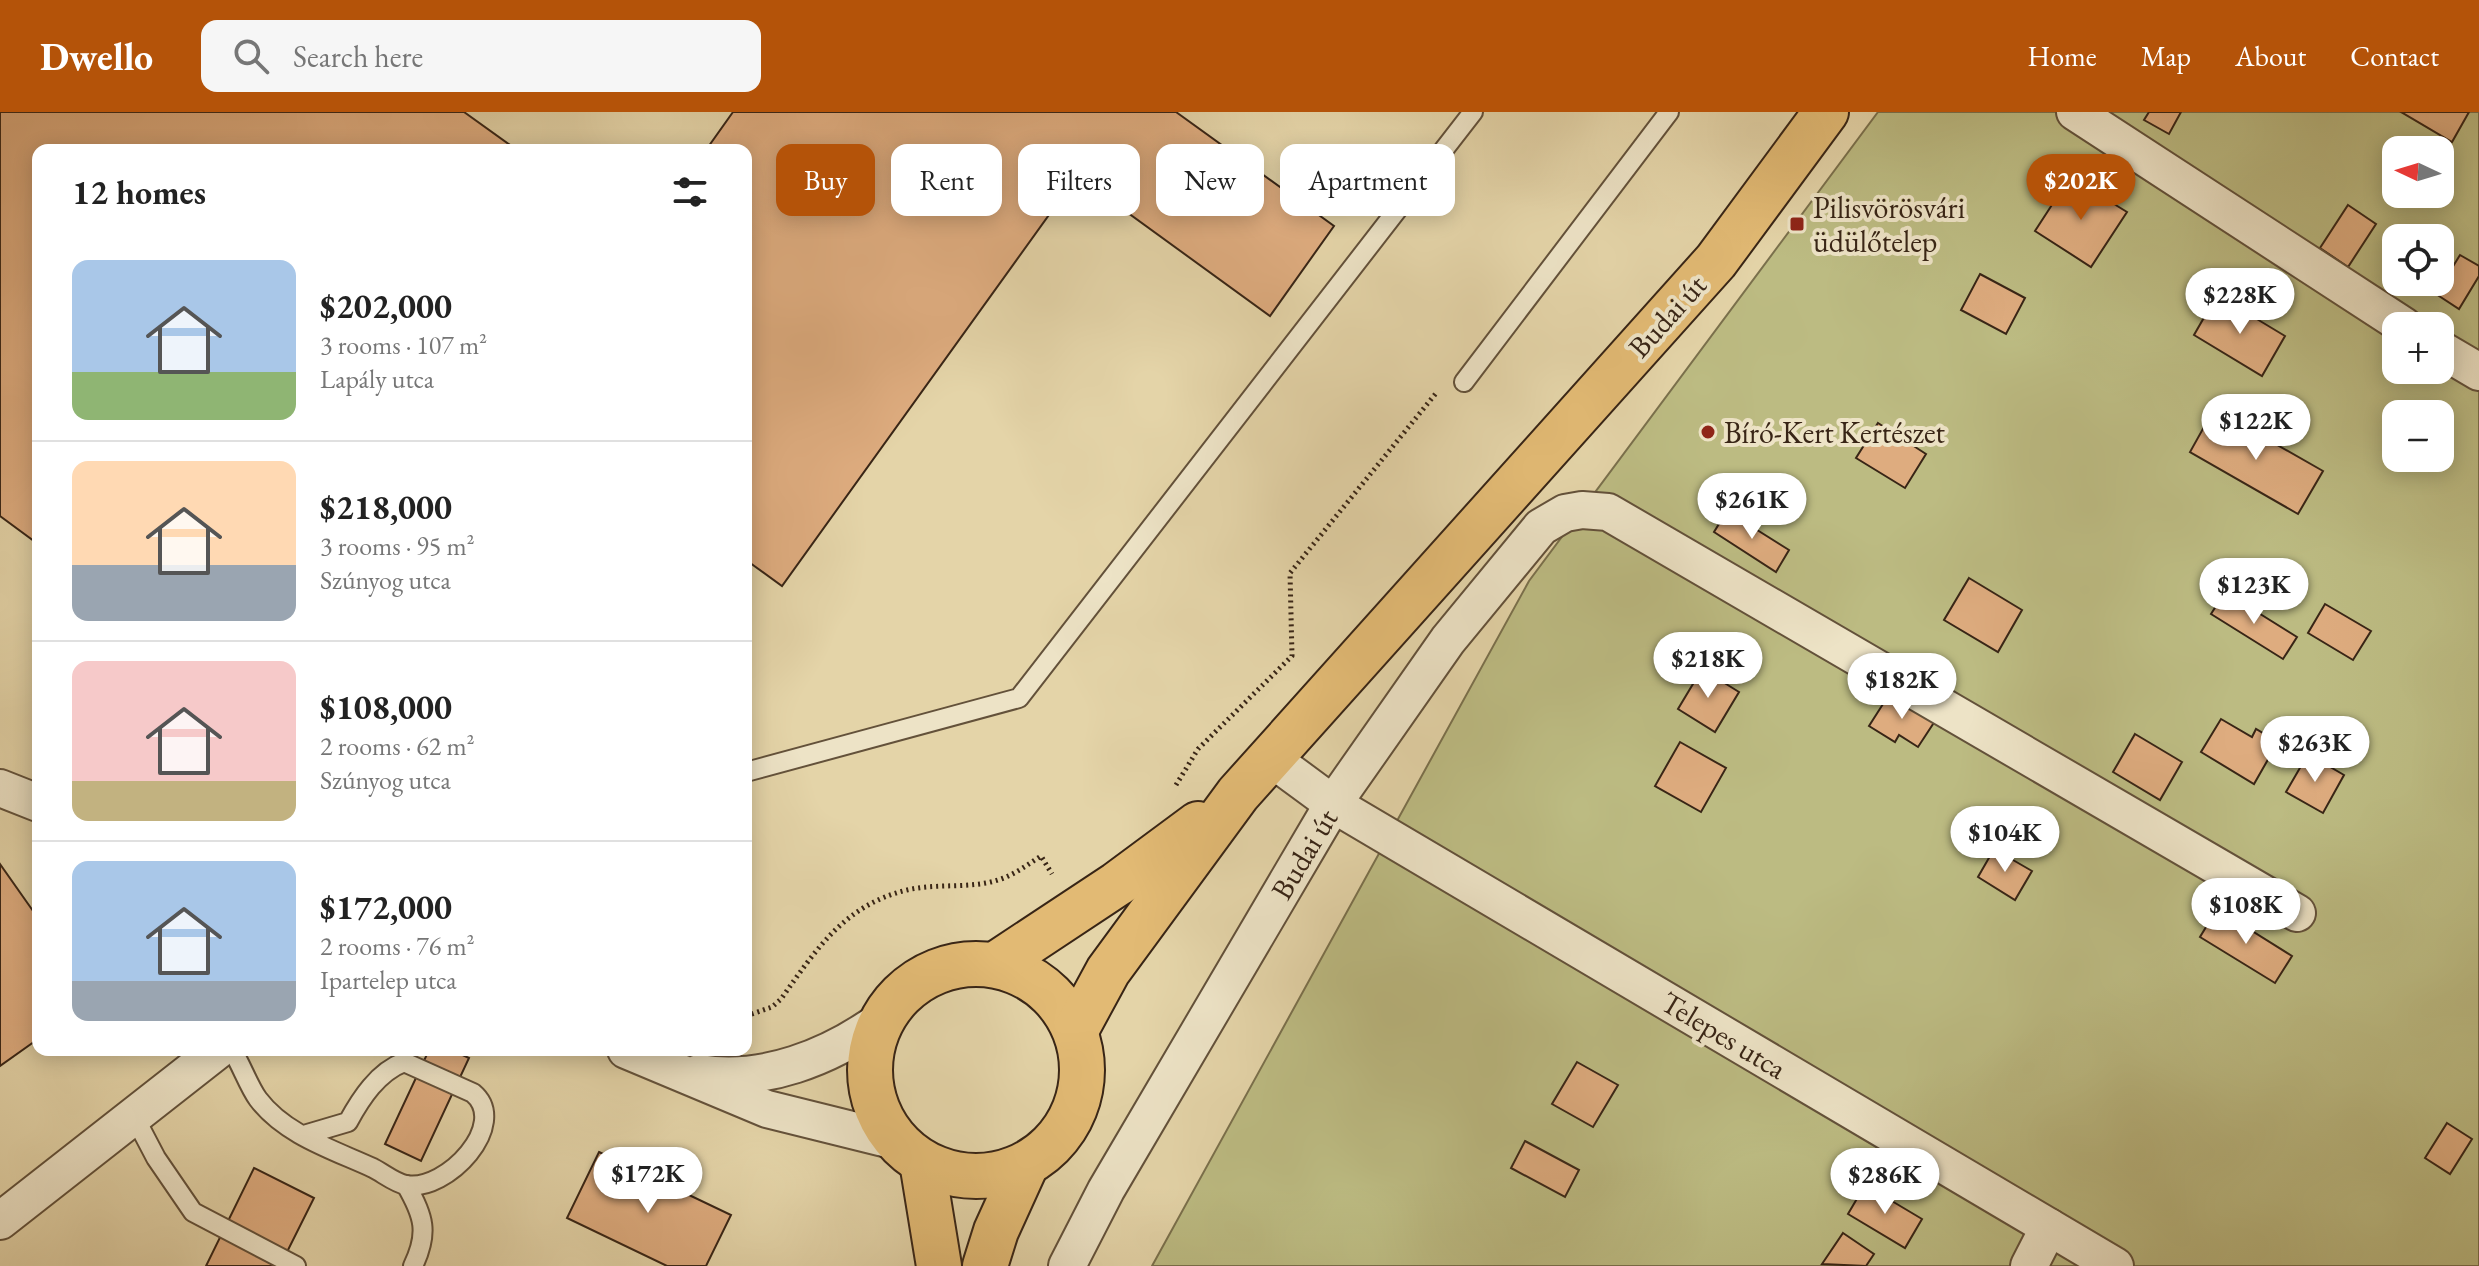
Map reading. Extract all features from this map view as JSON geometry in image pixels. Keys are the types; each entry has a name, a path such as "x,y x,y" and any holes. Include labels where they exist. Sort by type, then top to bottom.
{"main road":[{"name":"Budai út","path":"1238,794 1716,261 1826,112"},
{"path":"996,964 1117,884 1238,794"},
{"path":"1076,1030 1116,960 1238,794"},
{"path":"909,1151 942,1171 974,1177 1006,1173 1026,1165 1056,1141 1077,1107 1083,1068 1076,1030 1057,1000 1029,976 996,964 968,962 942,968 917,980 896,998 881,1020 872,1044 869,1070 877,1107 909,1151 939,1266"},
{"path":"985,1266 996,1231 1026,1165"}],"street":[{"path":"2075,112 2382,312"},
{"path":"2454,357 2479,372"},
{"name":"Budai út","path":"1067,1266 1106,1190 1333,804 1448,640 1541,527 1565,513 1582,510 1608,512 2297,913"},
{"name":"Telepes utca","path":"1272,759 1333,804 2115,1266"},
{"path":"0,788 32,801"},
{"path":"670,1068 709,1075 790,1067 858,1037 881,1020"},
{"path":"0,1221 210,1056"},
{"path":"641,1056 767,1109 909,1151"},
{"path":"2029,1266 2049,1227"}],"lane":[{"path":"752,770 1019,698 1473,112"},
{"path":"1464,382 1669,112"},
{"path":"236,1056 257,1098 286,1126 328,1149 406,1185 435,1181 465,1159 484,1120 481,1100 473,1093 404,1062 392,1066 362,1096 348,1122 304,1135"},
{"path":"134,1116 156,1158 193,1212 296,1266"},
{"path":"406,1185 421,1210 424,1244 413,1266"}],"path":[{"path":"1169,796 1198,749 1292,656 1290,573 1435,393 1464,382"},
{"path":"752,1014 772,1007 781,999 825,938 871,904 906,890 996,881 1041,856"}],"shaded area":[{"path":"1878,112 2479,112 2479,1266 1152,1266 1529,581"}],"building":[{"path":"0,112 464,112 509,144 32,144 32,540 0,516"},
{"path":"733,112 1176,112 1220,144 1156,144 1156,216 1264,216 1264,175 1280,187 1280,216 1320,216 1334,226 1270,316 1132,216 1140,216 1140,144 1018,144 1018,216 1048,216 782,586 752,564 752,144 710,144"},
{"path":"2149,112 2181,112 2169,134 2144,120"},
{"path":"2401,112 2469,112 2454,138 2454,136 2442,136"},
{"path":"2070,177 2127,212 2091,267 2035,231"},
{"path":"2348,205 2376,224 2348,267 2320,248"},
{"path":"2460,255 2479,266 2479,276 2459,309 2439,296 2454,296 2454,265"},
{"path":"1980,274 2025,298 2006,334 1961,310"},
{"path":"2217,295 2285,336 2262,376 2194,335"},
{"path":"2214,409 2323,471 2298,514 2190,452"},
{"path":"1878,423 1926,454 1905,488 1856,458"},
{"path":"1727,511 1789,550 1776,572 1714,532"},
{"path":"1969,578 2022,610 1998,652 1944,620"},
{"path":"2225,592 2297,637 2283,659 2211,614"},
{"path":"2325,604 2371,631 2353,660 2308,633"},
{"path":"1702,669 1739,692 1715,732 1678,709"},
{"path":"1890,693 1935,721 1918,747 1899,735 1895,742 1869,726"},
{"path":"2221,719 2252,737 2256,729 2278,742 2254,784 2201,752"},
{"path":"2135,734 2182,762 2160,800 2113,772"},
{"path":"1680,742 1726,768 1701,812 1655,786"},
{"path":"2308,754 2344,775 2323,813 2286,792"},
{"path":"1994,849 2032,871 2015,900 1978,877"},
{"path":"0,864 32,909 32,1043 0,1066"},
{"path":"2217,909 2292,956 2275,983 2200,937"},
{"path":"426,1056 469,1058 421,1161 385,1144"},
{"path":"1577,1062 1618,1085 1593,1127 1552,1104"},
{"path":"2447,1123 2472,1139 2450,1174 2425,1158"},
{"path":"1525,1141 1579,1170 1565,1197 1511,1168"},
{"path":"599,1152 731,1215 706,1266 667,1266 567,1218"},
{"path":"254,1168 314,1198 280,1266 206,1266"},
{"path":"1865,1185 1922,1219 1905,1248 1848,1214"},
{"path":"1843,1233 1874,1254 1866,1266 1822,1264"}],"place":[{"name":"Pilisvörösvári üdülőtelep","path":"1797,224"},
{"name":"Bíró-Kert Kertészet","path":"1708,432"}]}
